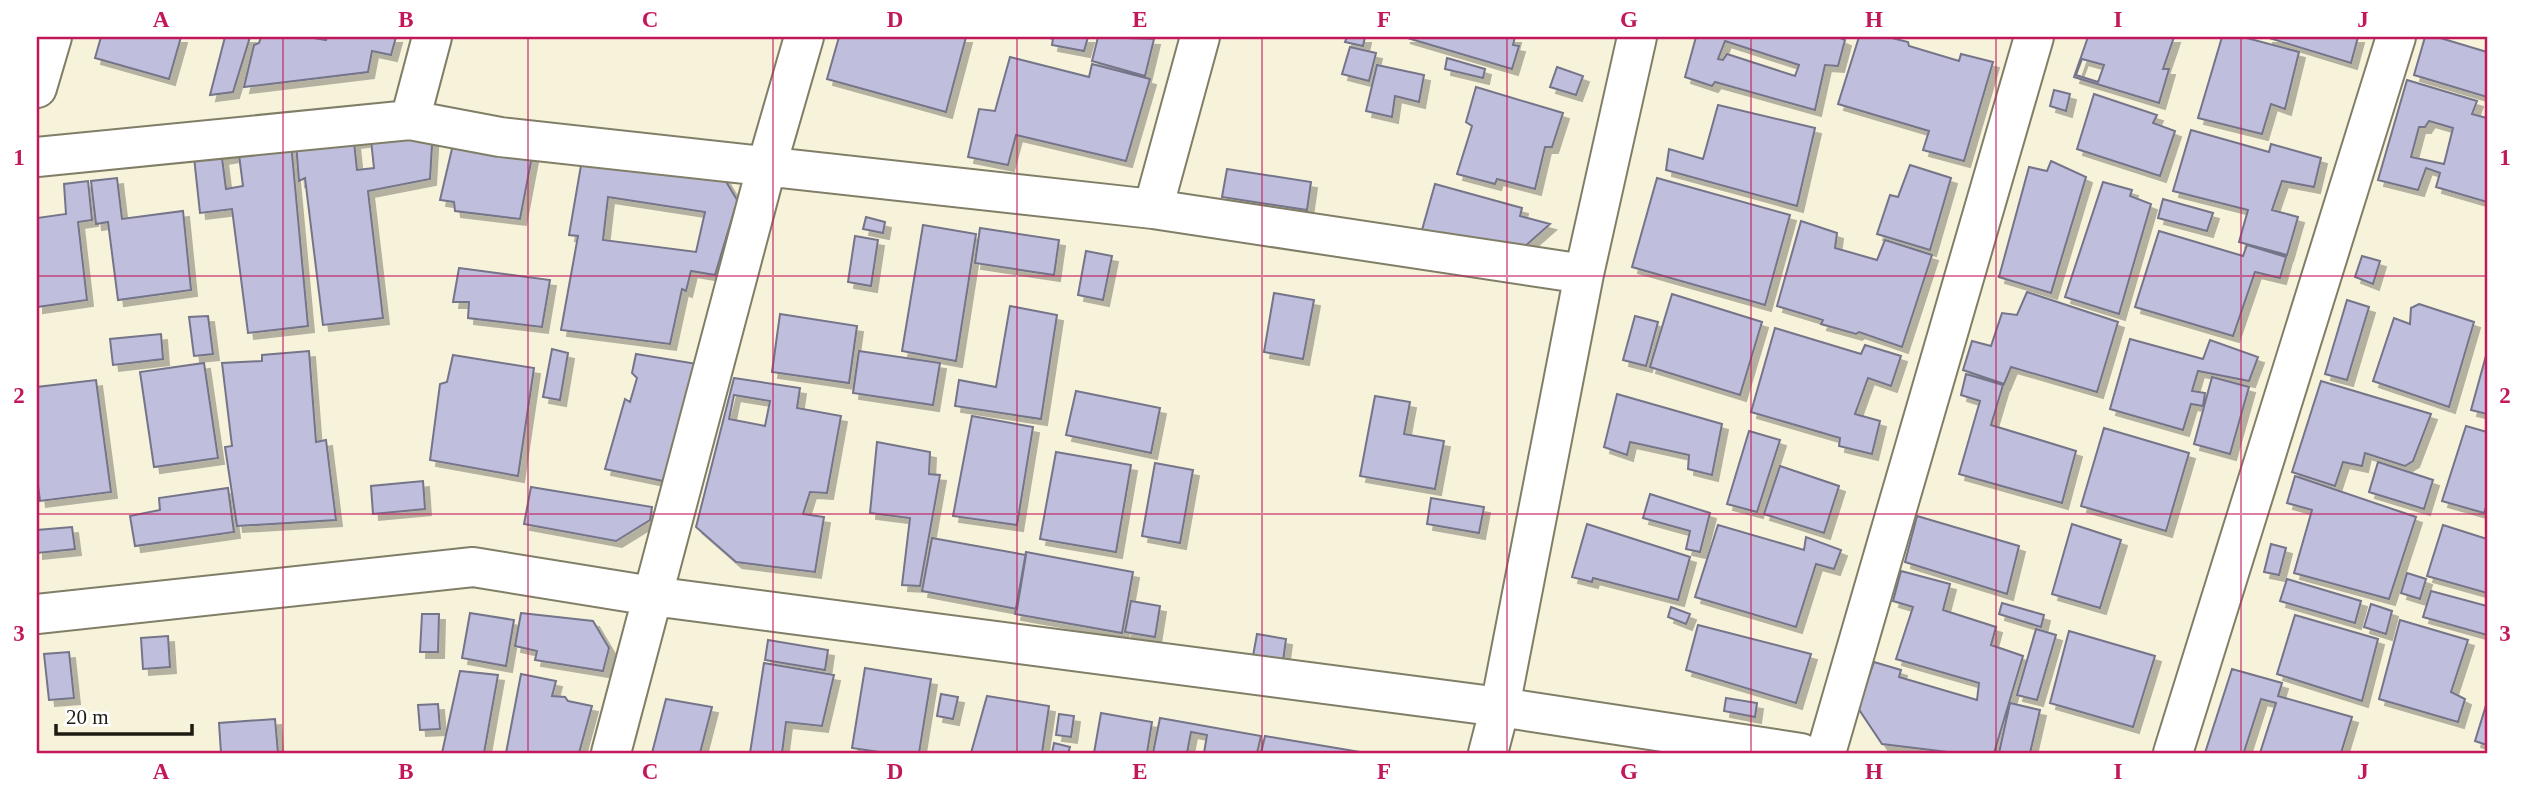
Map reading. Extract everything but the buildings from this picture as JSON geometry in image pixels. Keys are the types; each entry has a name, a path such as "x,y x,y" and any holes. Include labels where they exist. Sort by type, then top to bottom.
{"street":[{"path":"37,89 52,37"},
{"path":"410,120 432,37"},
{"path":"611,753 767,165 804,37"},
{"path":"1153,209 1200,37"},
{"path":"1488,753 1500,707 1584,274 1637,37"},
{"path":"1826,753 2034,37"},
{"path":"2173,753 2396,37"},
{"path":"37,157 410,120 500,137 1153,209 1584,274"},
{"path":"37,614 473,567 652,596 1500,707 1801,753"}]}
